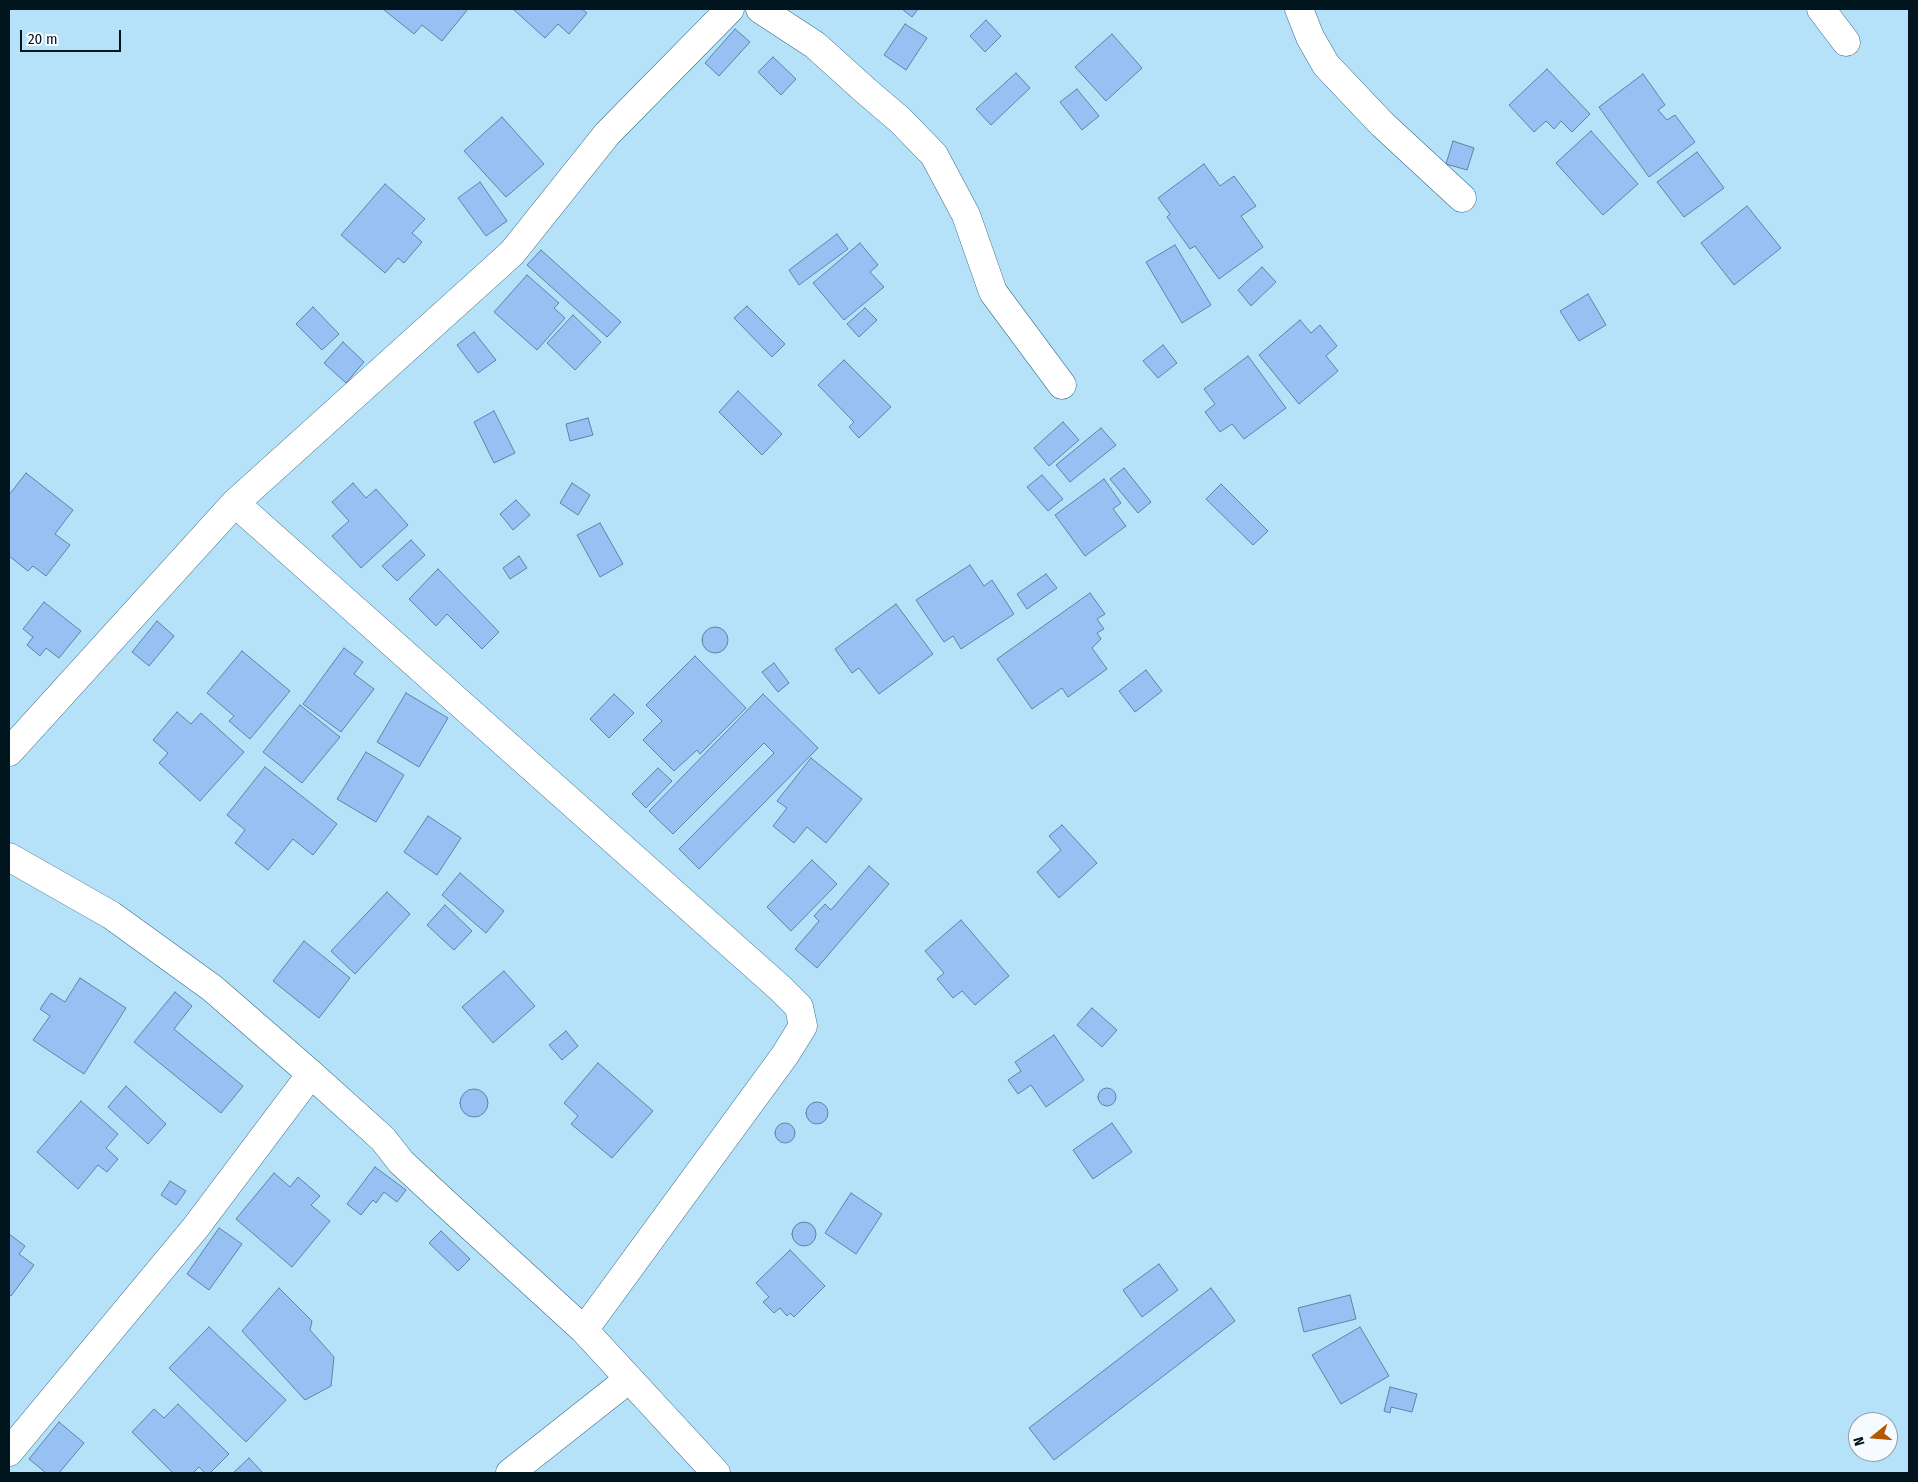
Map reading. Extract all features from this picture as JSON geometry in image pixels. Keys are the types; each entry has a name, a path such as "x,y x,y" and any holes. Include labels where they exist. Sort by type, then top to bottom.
{"street":[{"path":"9,752 235,503 512,253 607,134 730,9"},
{"path":"760,9 816,46 900,120 934,156 966,215 993,292 1062,385"},
{"path":"1299,9 1310,37 1326,65 1382,124 1462,198"},
{"path":"1822,9 1846,42"},
{"path":"235,503 780,988 799,1007 803,1026 785,1055 584,1330"},
{"path":"9,856 111,915 212,988 311,1074 383,1139 401,1162 584,1330 716,1473"},
{"path":"9,1452 196,1227 311,1074"},
{"path":"510,1473 628,1379"}],"building":[{"path":"383,9 468,9 442,41 422,25 414,34"},
{"path":"513,9 582,9 587,13 569,34 558,24 545,38"},
{"path":"902,9 918,9 912,17"},
{"path":"986,20 1001,36 985,52 970,36"},
{"path":"905,24 927,38 906,70 884,55"},
{"path":"735,29 750,42 719,76 705,63"},
{"path":"1112,34 1142,68 1106,101 1075,67"},
{"path":"773,57 796,79 781,95 758,72"},
{"path":"1547,69 1590,114 1572,132 1561,121 1554,129 1546,121 1534,132 1509,105"},
{"path":"1016,73 1030,88 991,125 976,109"},
{"path":"1643,74 1665,105 1658,110 1667,120 1675,115 1695,142 1649,177 1599,107"},
{"path":"1077,89 1099,116 1082,130 1060,102"},
{"path":"502,117 544,164 506,197 464,151"},
{"path":"1591,131 1638,184 1603,215 1556,163"},
{"path":"1453,141 1474,148 1467,170 1446,164"},
{"path":"1697,152 1724,188 1684,217 1657,182"},
{"path":"1204,164 1220,186 1234,176 1256,206 1241,216 1263,247 1219,279 1195,246 1190,249 1167,217 1170,214 1158,198"},
{"path":"480,182 507,221 486,236 458,198"},
{"path":"385,184 425,219 412,233 422,242 404,263 398,258 385,273 341,235"},
{"path":"1747,206 1781,248 1734,285 1701,243"},
{"path":"837,234 848,249 799,285 789,270"},
{"path":"860,243 878,265 870,272 884,287 844,320 813,283"},
{"path":"1175,245 1211,305 1182,323 1146,262"},
{"path":"541,250 621,322 607,337 527,265"},
{"path":"1262,267 1276,282 1251,306 1238,290"},
{"path":"527,275 559,303 554,308 565,318 537,350 494,312"},
{"path":"1588,294 1606,325 1579,341 1560,311"},
{"path":"747,306 785,344 772,357 734,318"},
{"path":"313,307 339,334 322,350 296,324"},
{"path":"865,308 877,320 859,337 847,324"},
{"path":"573,315 601,342 575,370 547,343"},
{"path":"1300,320 1311,333 1320,325 1337,346 1326,356 1338,371 1299,404 1259,355"},
{"path":"474,332 496,360 478,373 457,345"},
{"path":"343,342 364,362 346,383 324,363"},
{"path":"1163,345 1177,363 1158,378 1143,361"},
{"path":"1248,356 1286,408 1244,439 1232,424 1220,432 1205,412 1215,404 1204,389"},
{"path":"844,360 891,407 859,438 849,427 854,422 818,385"},
{"path":"738,391 782,434 762,455 719,412"},
{"path":"494,411 515,453 494,463 474,422"},
{"path":"588,418 593,435 570,441 566,424"},
{"path":"1063,422 1079,440 1049,466 1034,448"},
{"path":"1101,428 1116,445 1070,482 1056,465"},
{"path":"1124,468 1151,502 1138,513 1110,479"},
{"path":"26,473 73,510 55,534 70,545 46,576 33,566 28,571 9,556 9,495"},
{"path":"1042,475 1063,499 1048,511 1027,487"},
{"path":"1104,479 1121,503 1113,509 1126,526 1085,556 1055,515"},
{"path":"353,483 366,498 376,489 408,525 361,568 332,536 349,521 332,502"},
{"path":"572,483 590,495 578,515 560,503"},
{"path":"1221,484 1268,531 1253,545 1206,499"},
{"path":"516,500 530,515 513,530 500,514"},
{"path":"600,523 623,564 600,577 577,535"},
{"path":"411,540 425,555 397,581 382,566"},
{"path":"519,556 527,568 510,579 503,568"},
{"path":"970,565 984,586 992,580 1014,614 961,649 953,636 944,642 916,600"},
{"path":"438,569 499,632 482,649 447,614 436,626 409,599"},
{"path":"1046,574 1057,588 1027,609 1017,594"},
{"path":"1090,593 1105,614 1097,619 1104,629 1097,633 1101,639 1092,648 1107,669 1068,697 1062,688 1032,709 997,659"},
{"path":"44,602 81,631 59,658 46,648 40,656 27,645 33,637 23,629"},
{"path":"896,604 933,654 879,694 859,668 852,673 835,649"},
{"path":"157,621 174,636 149,666 132,652"},
{"path":"715,627 724,631 728,640 724,649 715,653 706,649 702,640 706,631"},
{"path":"344,648 363,662 354,674 374,689 341,732 303,704"},
{"path":"242,651 290,691 250,739 229,721 234,716 207,693"},
{"path":"695,656 746,708 700,754 697,750 674,771 643,740 662,721 646,705"},
{"path":"774,663 789,683 778,692 762,672"},
{"path":"1146,670 1162,691 1135,712 1119,691"},
{"path":"406,693 448,718 419,767 377,742"},
{"path":"614,694 634,713 609,738 590,719"},
{"path":"763,694 818,748 699,869 679,849 774,753 764,743 673,834 649,811"},
{"path":"300,705 340,737 302,783 263,752"},
{"path":"177,712 191,724 201,713 244,752 200,801 159,763 168,753 153,740"},
{"path":"366,752 404,775 376,822 337,799"},
{"path":"811,758 862,799 826,843 807,827 794,843 773,826 787,808 777,801"},
{"path":"265,767 337,824 313,855 293,839 268,870 235,843 245,830 227,815"},
{"path":"658,768 672,781 646,808 632,794"},
{"path":"428,816 461,838 437,875 404,852"},
{"path":"1062,825 1097,863 1059,898 1037,872 1061,850 1049,836"},
{"path":"812,860 837,884 791,931 767,907"},
{"path":"869,866 889,884 817,968 795,949 819,921 814,916 825,904 831,910"},
{"path":"460,873 504,911 486,933 442,895"},
{"path":"387,892 410,914 355,974 331,951"},
{"path":"445,905 472,931 454,950 427,925"},
{"path":"961,920 1009,976 975,1005 962,991 953,998 937,979 944,973 925,951"},
{"path":"304,941 350,978 319,1018 273,981"},
{"path":"504,971 535,1006 493,1043 462,1007"},
{"path":"80,978 126,1008 84,1074 33,1040 50,1016 40,1009 51,993 65,1002"},
{"path":"175,992 192,1006 174,1029 243,1086 221,1113 134,1042"},
{"path":"1092,1008 1117,1030 1102,1047 1077,1025"},
{"path":"566,1031 578,1046 562,1060 549,1045"},
{"path":"1054,1035 1084,1080 1046,1107 1031,1085 1018,1094 1008,1080 1021,1071 1015,1062"},
{"path":"598,1063 653,1111 612,1158 571,1124 578,1116 564,1103"},
{"path":"126,1086 166,1124 148,1144 108,1107"},
{"path":"1103,1088 1111,1088 1116,1093 1114,1104 1103,1106 1098,1101 1098,1093"},
{"path":"474,1089 484,1093 488,1103 484,1113 474,1117 464,1113 460,1103 464,1093"},
{"path":"81,1101 118,1134 106,1148 118,1159 107,1172 98,1165 78,1189 37,1152"},
{"path":"817,1102 825,1105 828,1113 825,1121 817,1124 809,1121 806,1113 809,1105"},
{"path":"785,1123 792,1126 795,1133 792,1140 785,1143 778,1140 775,1133 778,1126"},
{"path":"1112,1123 1132,1152 1093,1179 1073,1150"},
{"path":"375,1167 406,1190 397,1202 384,1192 376,1203 373,1200 361,1215 347,1204"},
{"path":"274,1173 290,1187 298,1177 320,1196 311,1205 330,1221 292,1267 236,1219"},
{"path":"170,1181 186,1191 176,1205 161,1195"},
{"path":"851,1193 882,1214 856,1254 825,1233"},
{"path":"804,1222 812,1226 816,1234 812,1242 804,1246 796,1242 792,1234 796,1226"},
{"path":"219,1228 242,1244 209,1290 187,1274"},
{"path":"441,1231 470,1259 458,1271 429,1243"},
{"path":"9,1234 25,1246 19,1254 34,1265 11,1296 9,1295"},
{"path":"790,1250 825,1286 794,1317 790,1313 787,1316 780,1308 774,1313 763,1302 769,1297 756,1283"},
{"path":"1159,1264 1178,1290 1142,1317 1123,1290"},
{"path":"279,1288 312,1321 310,1330 334,1357 331,1386 305,1400 242,1331"},
{"path":"1211,1288 1235,1321 1054,1460 1029,1428"},
{"path":"1350,1295 1356,1319 1304,1332 1298,1308"},
{"path":"209,1327 286,1400 246,1442 169,1368"},
{"path":"1360,1327 1389,1376 1341,1404 1312,1355"},
{"path":"1390,1387 1417,1394 1412,1412 1391,1407 1390,1413 1384,1411"},
{"path":"178,1404 229,1454 210,1473 205,1473 199,1467 193,1473 173,1473 132,1432 154,1409 164,1418"},
{"path":"59,1422 84,1443 59,1473 46,1473 29,1459"},
{"path":"249,1458 263,1473 233,1473"}]}
